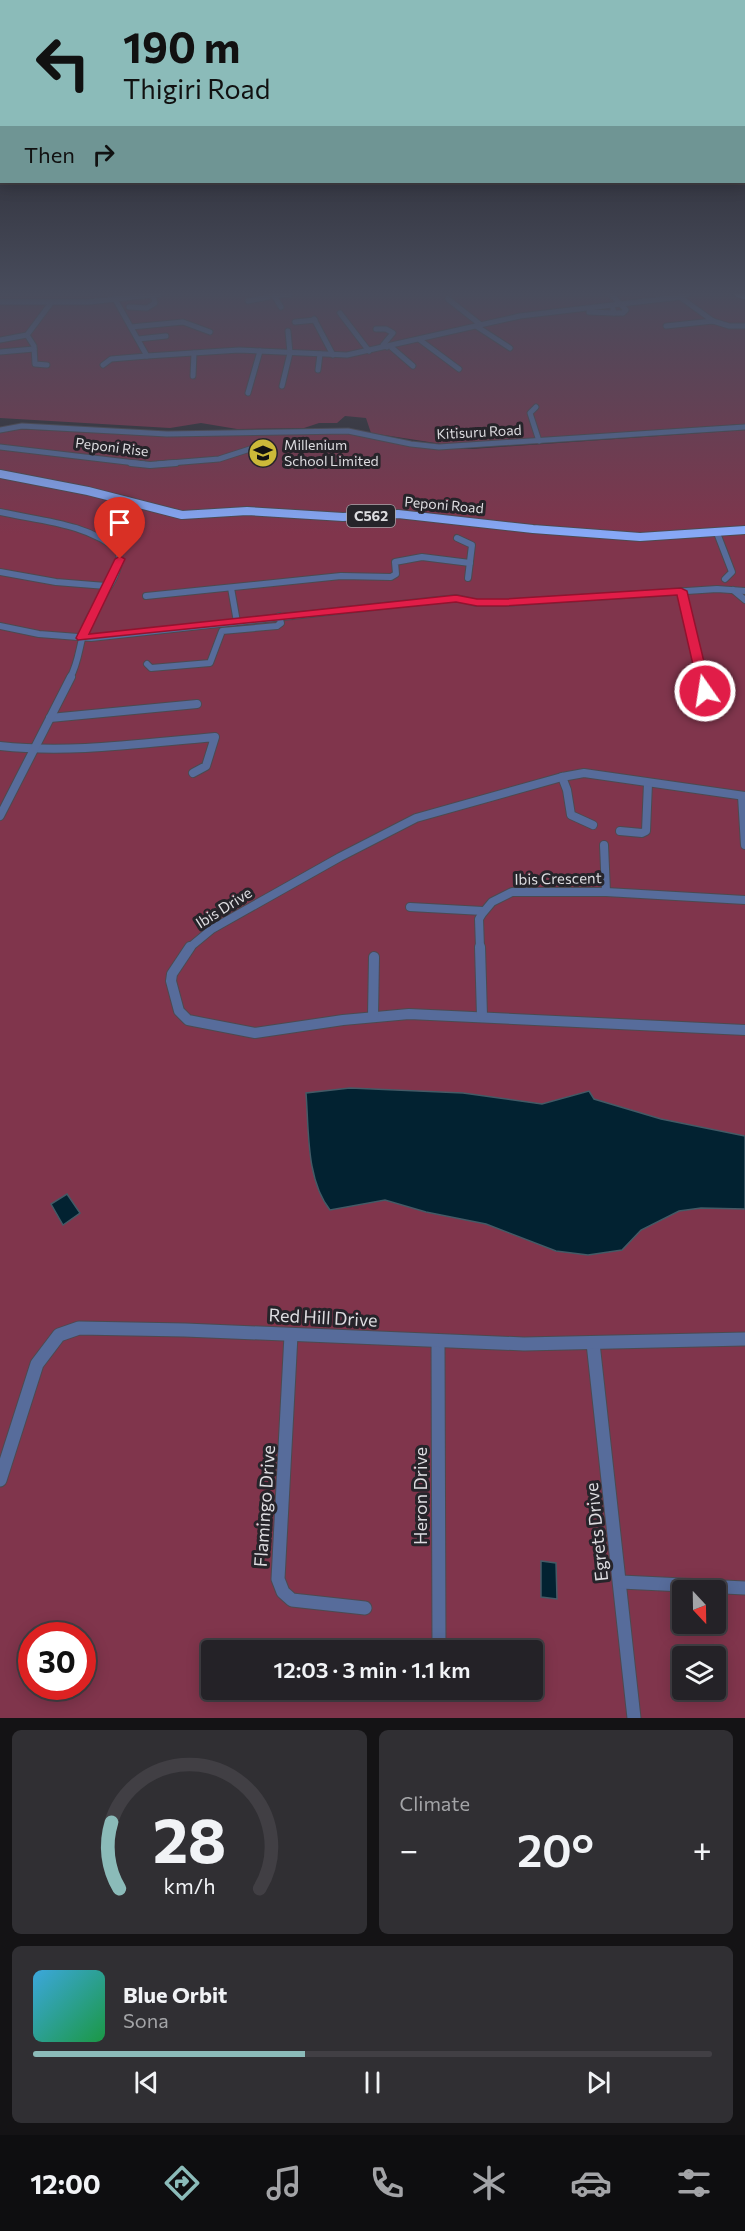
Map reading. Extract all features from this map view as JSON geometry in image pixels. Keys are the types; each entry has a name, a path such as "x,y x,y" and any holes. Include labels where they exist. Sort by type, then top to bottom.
{"main road":[{"name":"Peponi Road","path":"0,474 88,490 182,514 247,511 343,517 398,514 640,537 745,530"}],"street":[{"path":"248,393 253,374"},
{"path":"282,386 285,374"},
{"path":"536,407 530,413 539,441"},
{"name":"Kitisuru Road","path":"0,430 22,426 226,434 348,431 411,444 439,447 745,427"},
{"name":"Peponi Rise","path":"0,447 150,465 219,459 250,449 255,451"},
{"path":"0,513 80,529 104,538 119,551 120,559 117,570 106,586 82,638 78,663 0,816"},
{"path":"717,533 732,572 725,579"},
{"path":"457,538 472,545 468,578"},
{"path":"146,596 341,576 392,577 396,574 396,562 402,560 433,559 470,563"},
{"path":"0,572 56,582 106,586"},
{"path":"231,588 237,622"},
{"path":"733,590 745,600"},
{"path":"0,626 39,634 82,638 456,598 477,603 505,603 681,591 745,591"},
{"path":"681,591 705,691"},
{"path":"147,664 151,668 210,663 222,631 277,626 281,623 279,616"},
{"path":"50,718 197,704"},
{"path":"0,746 35,750 215,737 206,766 193,773"},
{"name":"Ibis Drive","path":"744,796 592,774 562,777 429,814 405,823 212,929 190,947 172,974 171,981 179,1011 188,1020 255,1033 373,1016 409,1014 745,1030"},
{"path":"562,777 567,790 571,815 593,825"},
{"path":"620,831 642,833 646,831 648,783"},
{"path":"744,796 745,846"},
{"path":"604,845 606,892"},
{"name":"Ibis Crescent","path":"483,911 490,902 512,892 606,892 745,900"},
{"path":"410,907 483,911 479,919 482,1016"},
{"path":"373,1016 374,957"},
{"name":"Red Hill Drive","path":"0,1480 37,1364 59,1335 79,1328 438,1342 593,1343 745,1340"},
{"name":"Flamingo Drive","path":"291,1335 279,1579 283,1592 292,1600 365,1608"},
{"name":"Heron Drive","path":"438,1342 439,1640"},
{"name":"Egrets Drive","path":"593,1343 621,1582 634,1718"},
{"path":"621,1582 745,1588"}],"shaded area":[{"path":"0,374 745,374 745,424 442,444 371,433 366,418 345,416 337,423 319,423 304,428 237,429 201,423 170,428 0,418"},
{"path":"14,429 172,436 343,433 423,448 472,449 745,430 745,1718 0,1718 0,432"}],"water":[{"path":"350,1088 463,1093 542,1104 589,1091 594,1099 661,1119 745,1136 745,1209 701,1208 679,1211 641,1230 622,1250 588,1255 556,1251 486,1224 426,1212 385,1200 330,1210 322,1198 313,1170 306,1093"},
{"path":"67,1194 80,1213 63,1225 51,1204"},
{"path":"541,1561 556,1563 557,1599 541,1597"}],"place":[{"name":"Millenium School Limited","path":"263,453"}],"route":[{"path":"120,559 117,570 85,627 82,638 456,598 477,603 505,603 681,591 705,691"}]}
